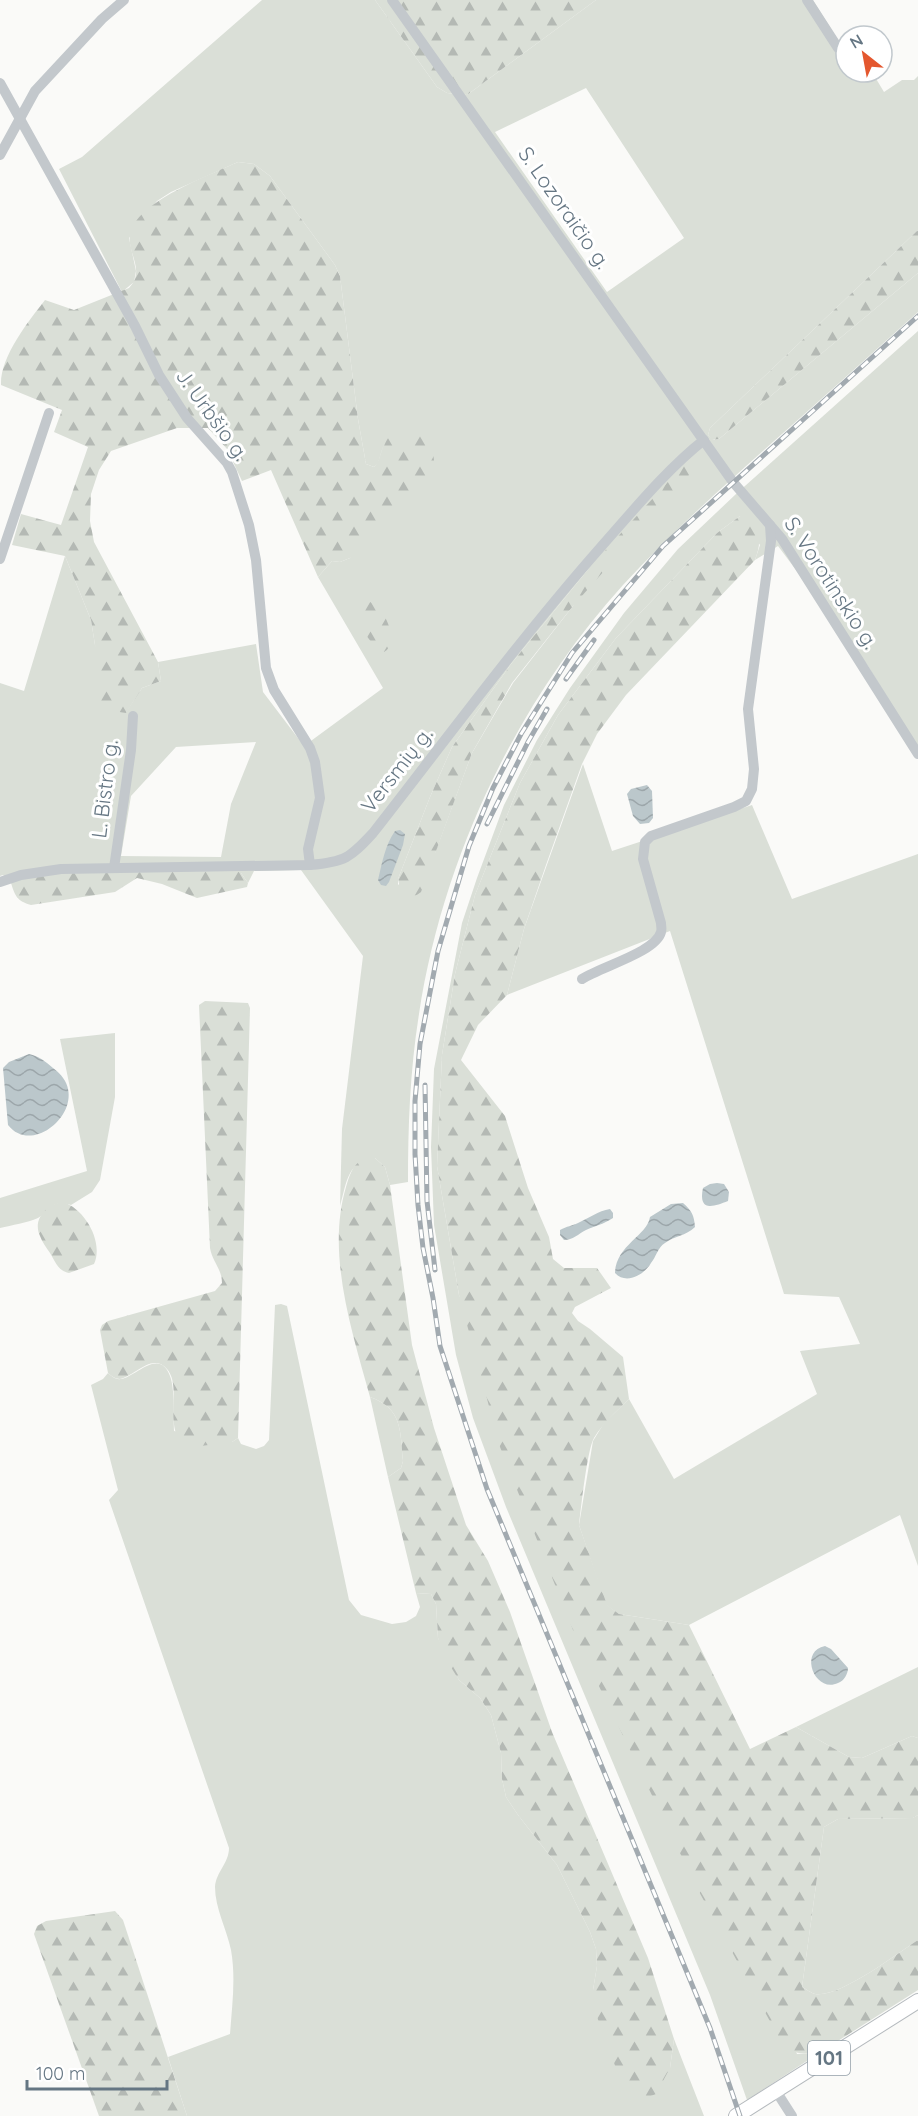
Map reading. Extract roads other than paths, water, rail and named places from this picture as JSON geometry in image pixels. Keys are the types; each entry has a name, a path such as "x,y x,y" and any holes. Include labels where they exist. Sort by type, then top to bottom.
{"main road":[{"name":"101","path":"738,2115 918,2001"}],"street":[{"path":"0,155 35,91 102,19 124,0"},
{"name":"S. Lozoraičio g.","path":"392,0 704,440"},
{"path":"807,0 834,42"},
{"name":"J. Urbšio g.","path":"0,83 135,326 159,375 188,418 227,463 232,472 249,525 256,560 266,668 273,690 310,748 315,762 320,798 308,849 310,865"},
{"path":"0,559 49,413"},
{"name":"S. Vorotinskio g.","path":"704,440 733,482 782,539 918,754"},
{"name":"Versmių g.","path":"0,882 21,875 61,869 310,865 344,860 357,850 560,594 634,510 704,440"},
{"path":"582,979 592,972 647,948 661,933 661,922 643,860 645,842 651,836 734,807 746,801 752,789 754,769 748,709 771,541 770,525"},
{"name":"L. Bistro g.","path":"114,868 131,750 133,716"},
{"path":"776,2091 792,2116"}],"water":[{"path":"647,785 652,791 653,818 649,823 640,824 633,816 627,794 631,789"},
{"path":"400,830 405,834 403,845 389,882 386,886 381,885 378,880 386,848 395,831"},
{"path":"29,1054 45,1061 53,1068 65,1081 69,1095 66,1109 58,1122 46,1131 33,1135 20,1134 8,1125 3,1068 9,1062"},
{"path":"717,1183 724,1184 729,1192 728,1201 708,1206 703,1201 703,1188"},
{"path":"683,1203 692,1214 695,1227 663,1245 653,1261 639,1275 629,1278 619,1277 615,1273 620,1255 648,1224 650,1217 671,1204"},
{"path":"610,1209 613,1218 606,1222 570,1239 564,1240 560,1235 560,1230"},
{"path":"825,1646 831,1649 848,1668 842,1681 830,1685 822,1683 811,1663 812,1655 817,1649"}],"railway":[{"path":"740,2116 710,2028 487,1489 440,1346 418,1205 415,1101 420,1044 438,951 469,846 493,788 521,734 572,653 663,546 918,316"},
{"path":"566,679 594,640"},
{"path":"487,824 547,709"},
{"path":"425,1085 427,1201 435,1270"}]}
